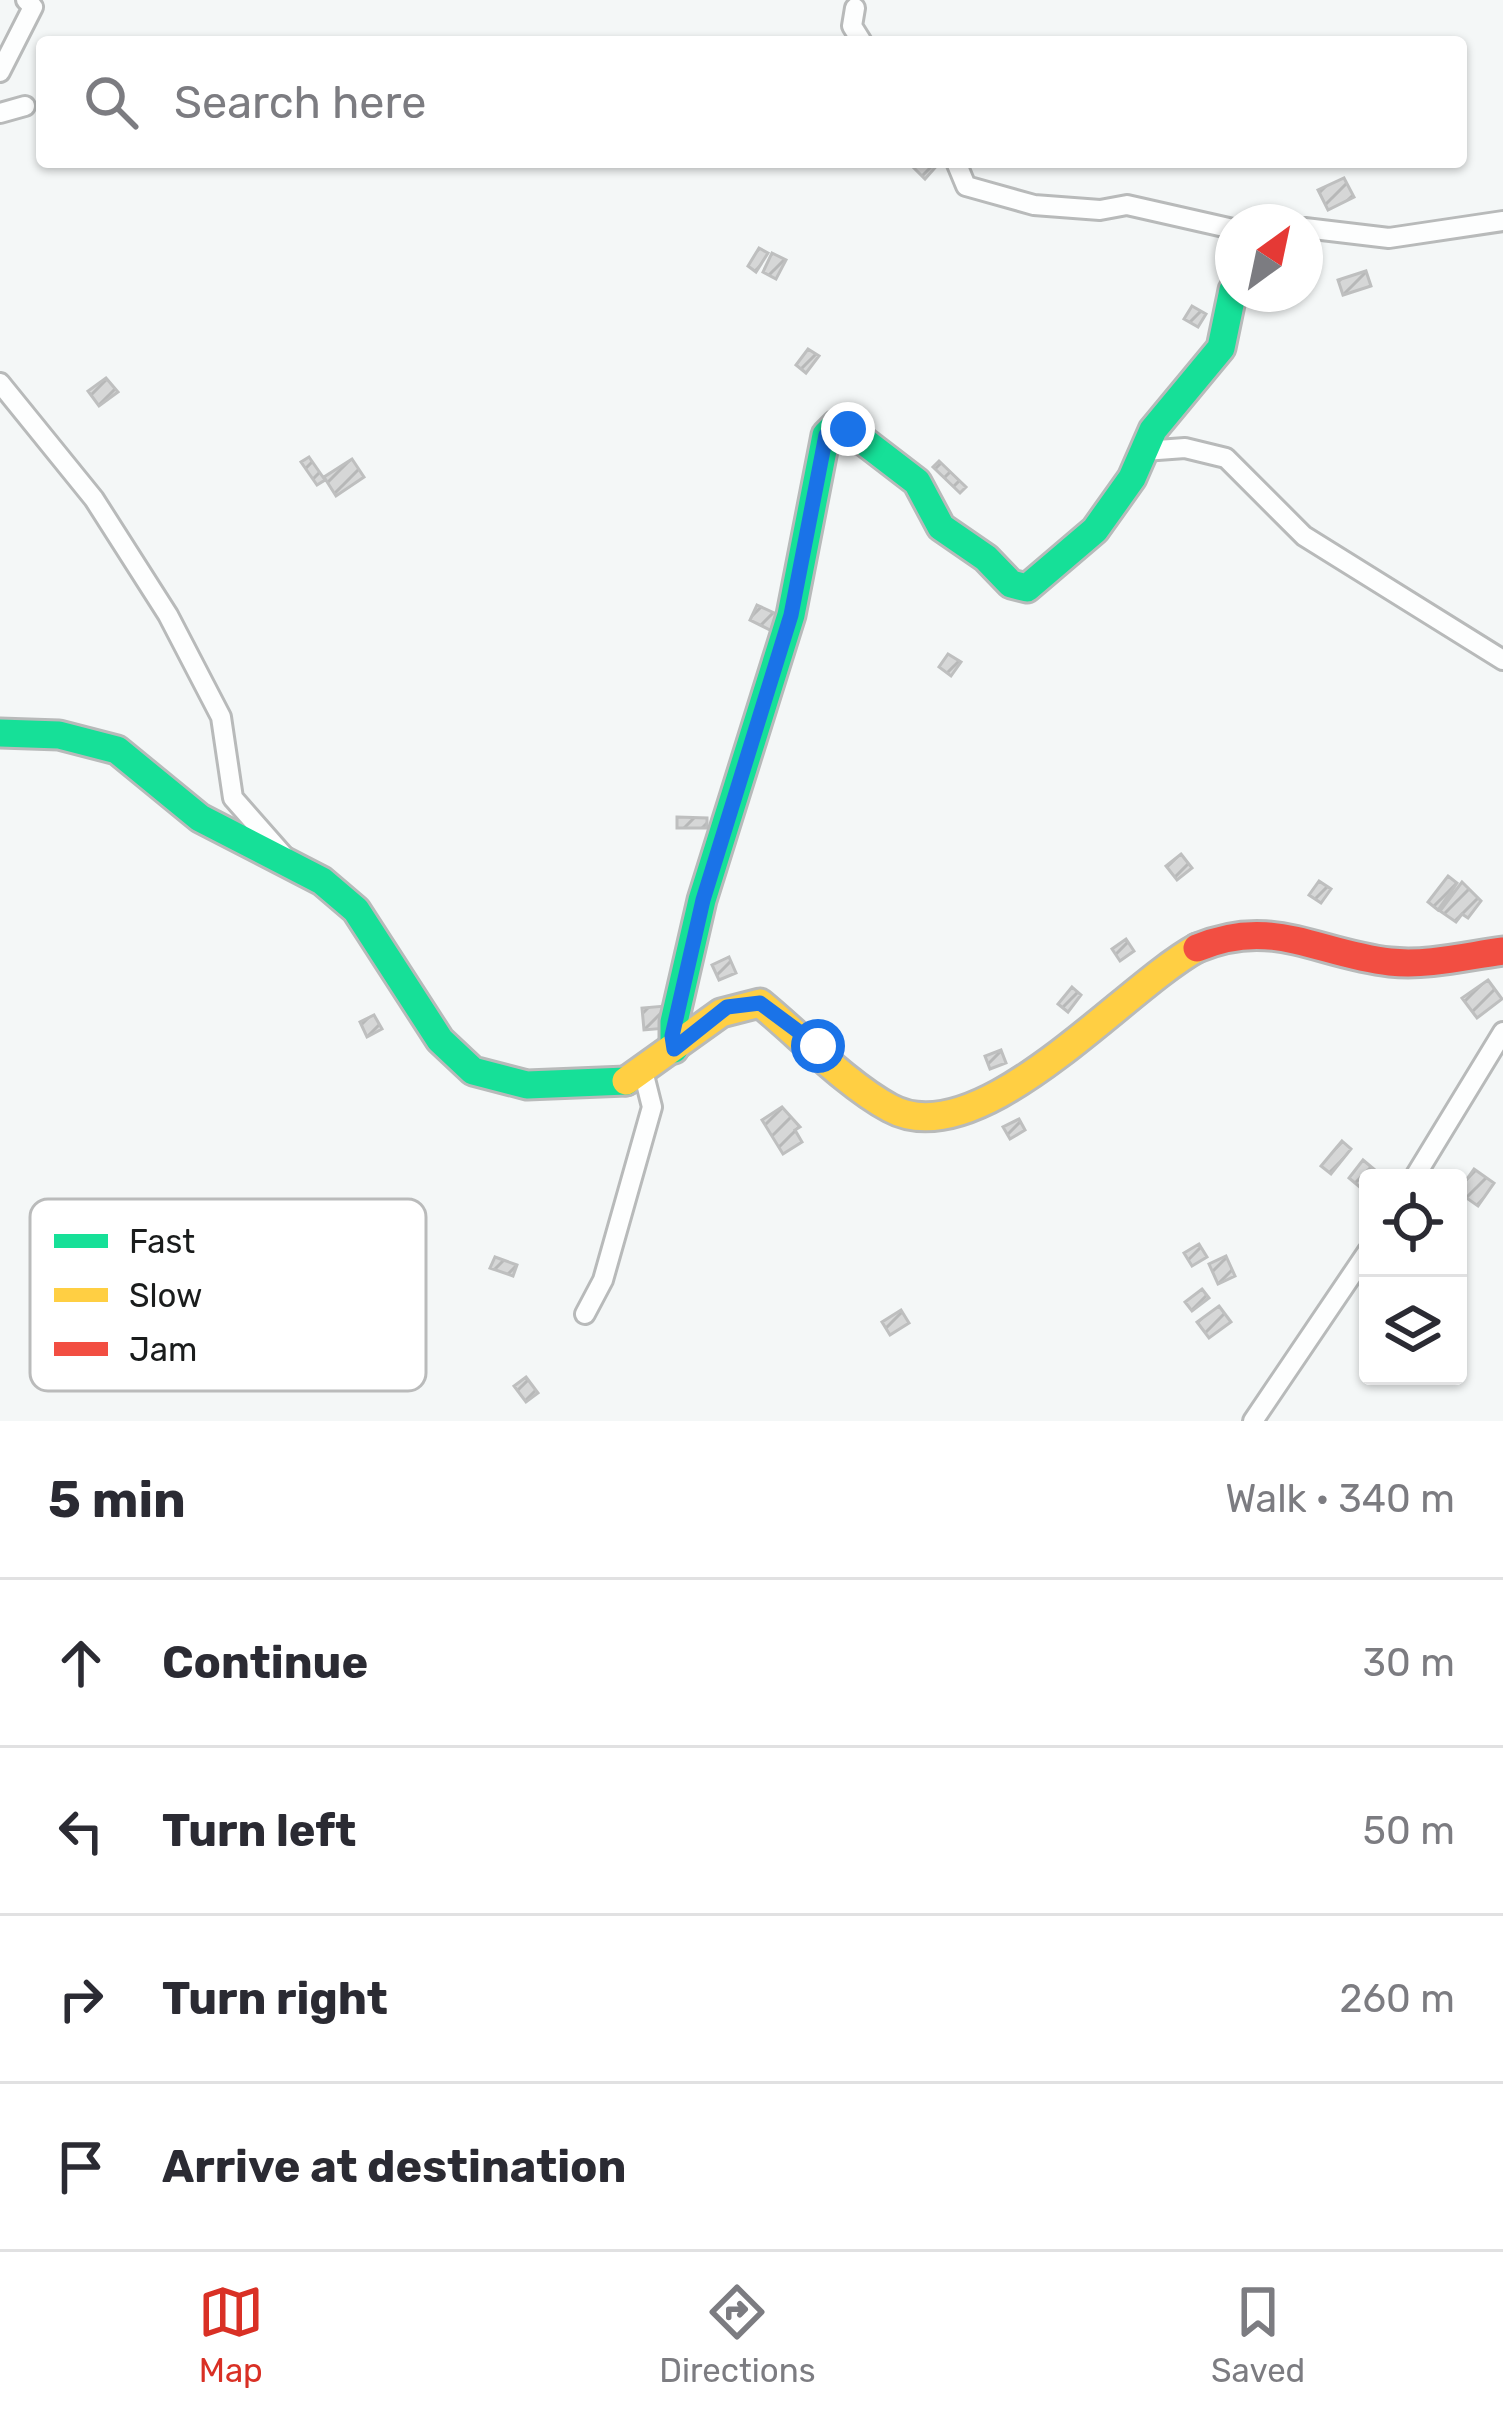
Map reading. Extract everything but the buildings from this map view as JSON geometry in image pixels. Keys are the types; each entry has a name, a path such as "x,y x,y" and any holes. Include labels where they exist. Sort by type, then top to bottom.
{"street":[{"path":"0,72 30,19 33,7 26,0"},
{"path":"855,8 852,26 858,36"},
{"path":"0,113 25,106"},
{"path":"958,168 966,186 1015,201 1075,209 1127,205 1215,225"},
{"path":"1323,230 1390,238 1503,220"},
{"path":"674,1049 674,1022 703,900 791,615 812,498 832,428 848,429 907,472 941,527 1020,589 1039,581 1095,530 1132,478 1153,430 1221,347 1228,312"},
{"path":"0,383 94,499 168,615 221,717 233,798 288,859"},
{"path":"1144,451 1185,448 1226,458 1304,536 1503,660"},
{"path":"0,733 23,732 114,748 152,769 202,819 288,859 353,905 387,947 432,1031 475,1072 501,1081 626,1082 644,1075 727,1007 760,1003 892,1110 918,1119 944,1118 1030,1077 1154,970 1199,946 1244,932 1302,934 1380,962 1459,960 1503,951"},
{"path":"1419,1169 1503,1032"},
{"path":"584,1314 603,1280 652,1107 644,1075"},
{"path":"1253,1421 1359,1264"}],"traffic: fast":[{"path":"674,1049 674,1022 702,900 791,615 826,435 836,425 848,429 917,482 941,527 986,558 1011,584 1027,588 1095,530 1132,478 1153,430 1221,348 1228,312"},
{"path":"0,733 59,735 117,750 200,818 322,881 356,910 440,1040 473,1071 527,1085 626,1081"}],"traffic: slow":[{"path":"626,1081 721,1013 760,1003 840,1073 890,1108 926,1117 965,1109 1049,1062 1197,948"}],"traffic: jam":[{"path":"1197,948 1224,939 1272,936 1404,963 1503,951"}],"route":[{"path":"818,1046 760,1003 727,1007 674,1049 672,1036 703,900 791,615 826,435 836,425 848,429"}]}
